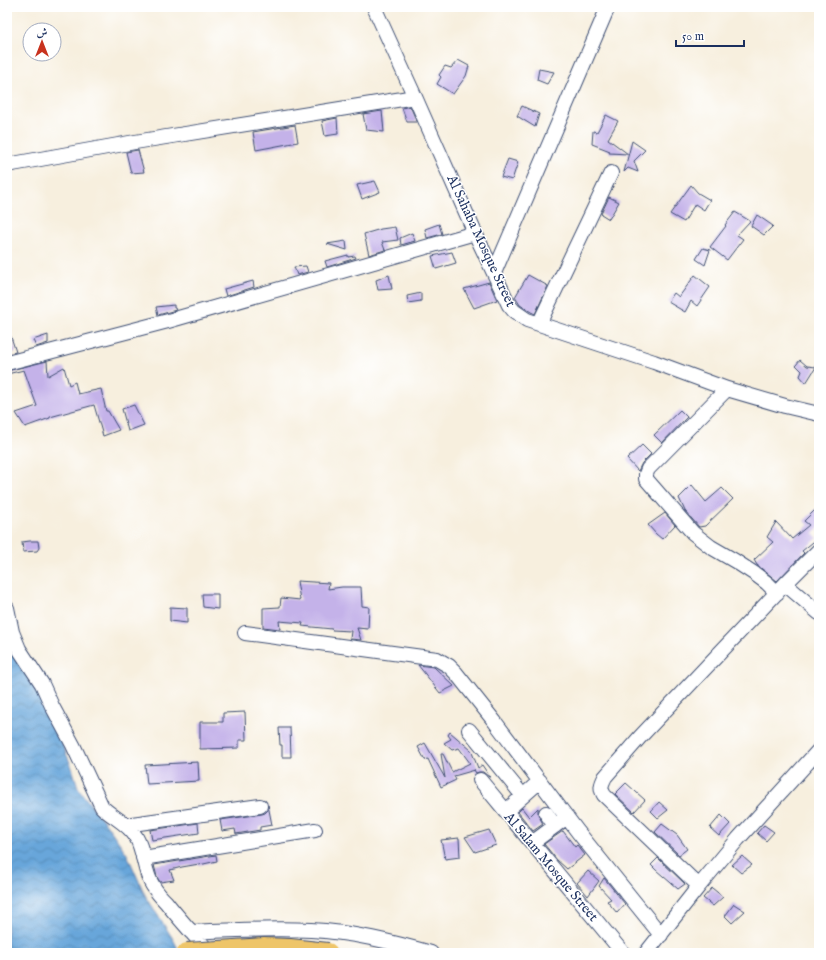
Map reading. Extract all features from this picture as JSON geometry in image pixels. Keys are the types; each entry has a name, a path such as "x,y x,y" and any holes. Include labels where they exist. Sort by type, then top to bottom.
{"highway":[{"path":"187,953 264,948 328,953"}],"street":[{"name":"Al Sahaba Mosque Street","path":"374,7 475,234 509,305 514,311 527,320 654,362 727,389 819,414"},
{"path":"494,273 608,7"},
{"path":"7,165 143,140 415,97"},
{"path":"539,324 611,173"},
{"path":"7,363 168,322 475,234"},
{"path":"727,389 648,469 646,478 693,534 711,547 736,561 767,583 781,588 819,613"},
{"path":"699,886 604,795 601,791 601,784 605,777 640,738 781,588 819,550"},
{"path":"7,608 12,632 19,649 42,684 102,807 109,814 131,829 140,845 148,876 152,885 180,921 210,953"},
{"path":"245,632 437,660 449,666 661,935"},
{"path":"469,730 523,796"},
{"path":"646,953 738,839 816,759"},
{"name":"Al Salam Mosque Street","path":"480,780 623,953"},
{"path":"506,811 540,781"},
{"path":"125,825 260,806"},
{"path":"546,813 555,826"},
{"path":"532,844 567,817"},
{"path":"143,858 315,830"},
{"path":"191,932 273,929 312,930 394,942 431,953"}],"water":[{"path":"7,638 47,709 71,765 78,787 127,854 145,895 173,939 180,953 7,953"}],"building":[{"path":"458,60 469,66 466,76 453,94 437,84 441,77 439,75 445,66 451,68"},
{"path":"539,69 554,72 547,84 537,80"},
{"path":"410,106 417,122 407,122 402,108"},
{"path":"522,106 539,114 535,127 517,116"},
{"path":"382,111 384,132 366,130 363,114"},
{"path":"606,115 618,121 608,139 628,154 609,153 610,151 592,144 593,131 597,132"},
{"path":"337,118 338,134 325,136 322,121"},
{"path":"295,125 298,142 256,150 253,132"},
{"path":"632,141 645,150 634,161 638,172 628,168 624,172"},
{"path":"138,150 144,172 131,173 126,152"},
{"path":"508,159 518,162 512,180 501,177"},
{"path":"375,181 380,192 362,199 357,185"},
{"path":"691,185 698,193 710,200 704,210 695,204 684,222 670,214"},
{"path":"609,197 619,202 609,219 601,214"},
{"path":"735,212 750,221 737,235 743,239 727,260 710,247"},
{"path":"757,215 773,226 764,235 751,226"},
{"path":"439,224 442,234 427,238 425,229"},
{"path":"395,227 398,240 382,242 385,250 369,255 364,234"},
{"path":"412,233 415,241 401,245 400,238"},
{"path":"346,241 347,250 327,244"},
{"path":"703,248 710,250 705,265 696,259"},
{"path":"452,252 456,263 436,269 432,256"},
{"path":"348,255 348,257 355,256 356,258 327,267 325,261"},
{"path":"306,266 308,272 297,275 294,267"},
{"path":"389,275 392,289 378,290 376,280"},
{"path":"528,275 548,286 535,314 520,305 515,297"},
{"path":"695,275 710,287 697,306 691,301 685,312 668,302 674,293 679,297"},
{"path":"253,281 254,287 226,296 224,289"},
{"path":"489,282 497,300 474,308 464,289"},
{"path":"421,293 421,301 408,303 407,296"},
{"path":"174,305 176,310 158,315 156,307"},
{"path":"7,328 16,352 7,354"},
{"path":"48,335 48,343 36,347 33,340"},
{"path":"800,360 807,366 816,367 806,383 800,376 802,371 796,365"},
{"path":"47,361 48,376 64,367 69,385 75,382 78,394 101,389 106,411 108,411 119,430 103,436 94,405 50,417 25,427 16,413 37,406 24,370 7,374 7,371"},
{"path":"134,405 144,425 128,431 122,409"},
{"path":"680,410 687,417 662,443 654,435"},
{"path":"642,445 651,454 642,463 638,471 627,459"},
{"path":"692,485 706,502 722,488 733,499 705,526 699,527 685,511 679,498"},
{"path":"815,510 819,514 819,527 813,534 818,538 802,551 804,553 777,581 757,565 754,560 773,542 767,537 776,522 792,539 809,525 804,521"},
{"path":"665,513 675,525 662,539 648,525"},
{"path":"38,541 39,548 37,551 23,552 22,542"},
{"path":"297,581 329,583 328,589 361,587 362,606 369,607 368,629 357,628 361,640 350,639 351,631 302,626 303,623 279,621 280,629 263,627 263,608 280,607 281,598 300,600"},
{"path":"202,594 218,594 218,609 203,607"},
{"path":"170,607 187,608 187,623 170,621"},
{"path":"418,665 434,667 454,686 440,693"},
{"path":"245,712 246,740 239,740 239,748 200,749 200,722 223,722 223,713"},
{"path":"279,728 290,728 291,757 282,757 282,745 280,745"},
{"path":"450,732 471,750 478,768 482,765 490,777 483,772 476,773 474,770 454,776 456,780 441,787 428,759 425,760 418,747 425,743 445,778 441,754 443,754 452,772 470,763 459,748 452,750 444,743 451,739 448,735"},
{"path":"198,762 199,781 147,784 145,765"},
{"path":"626,783 645,800 634,812 615,794"},
{"path":"659,802 668,810 658,818 651,811"},
{"path":"268,805 272,825 260,827 260,830 236,834 235,829 222,831 220,820 262,814 268,810"},
{"path":"522,808 529,817 538,808 538,814 543,824 533,831 518,812"},
{"path":"721,815 730,824 719,836 710,828"},
{"path":"198,823 199,833 152,840 150,830"},
{"path":"662,824 677,835 687,849 679,855 655,832"},
{"path":"764,825 774,832 766,841 757,833"},
{"path":"489,830 496,845 475,852 465,837"},
{"path":"563,831 575,847 577,845 585,855 567,869 557,860 544,844"},
{"path":"459,838 460,857 445,859 441,840"},
{"path":"216,855 217,861 170,870 174,880 160,882 157,877 154,865"},
{"path":"742,856 752,865 741,873 732,865"},
{"path":"658,858 685,884 678,889 656,870 651,865"},
{"path":"588,871 599,881 588,896 577,883"},
{"path":"604,878 625,904 617,913 607,901 611,899 599,886"},
{"path":"712,888 723,897 713,906 703,898"},
{"path":"734,904 745,911 732,923 725,916"}]}
